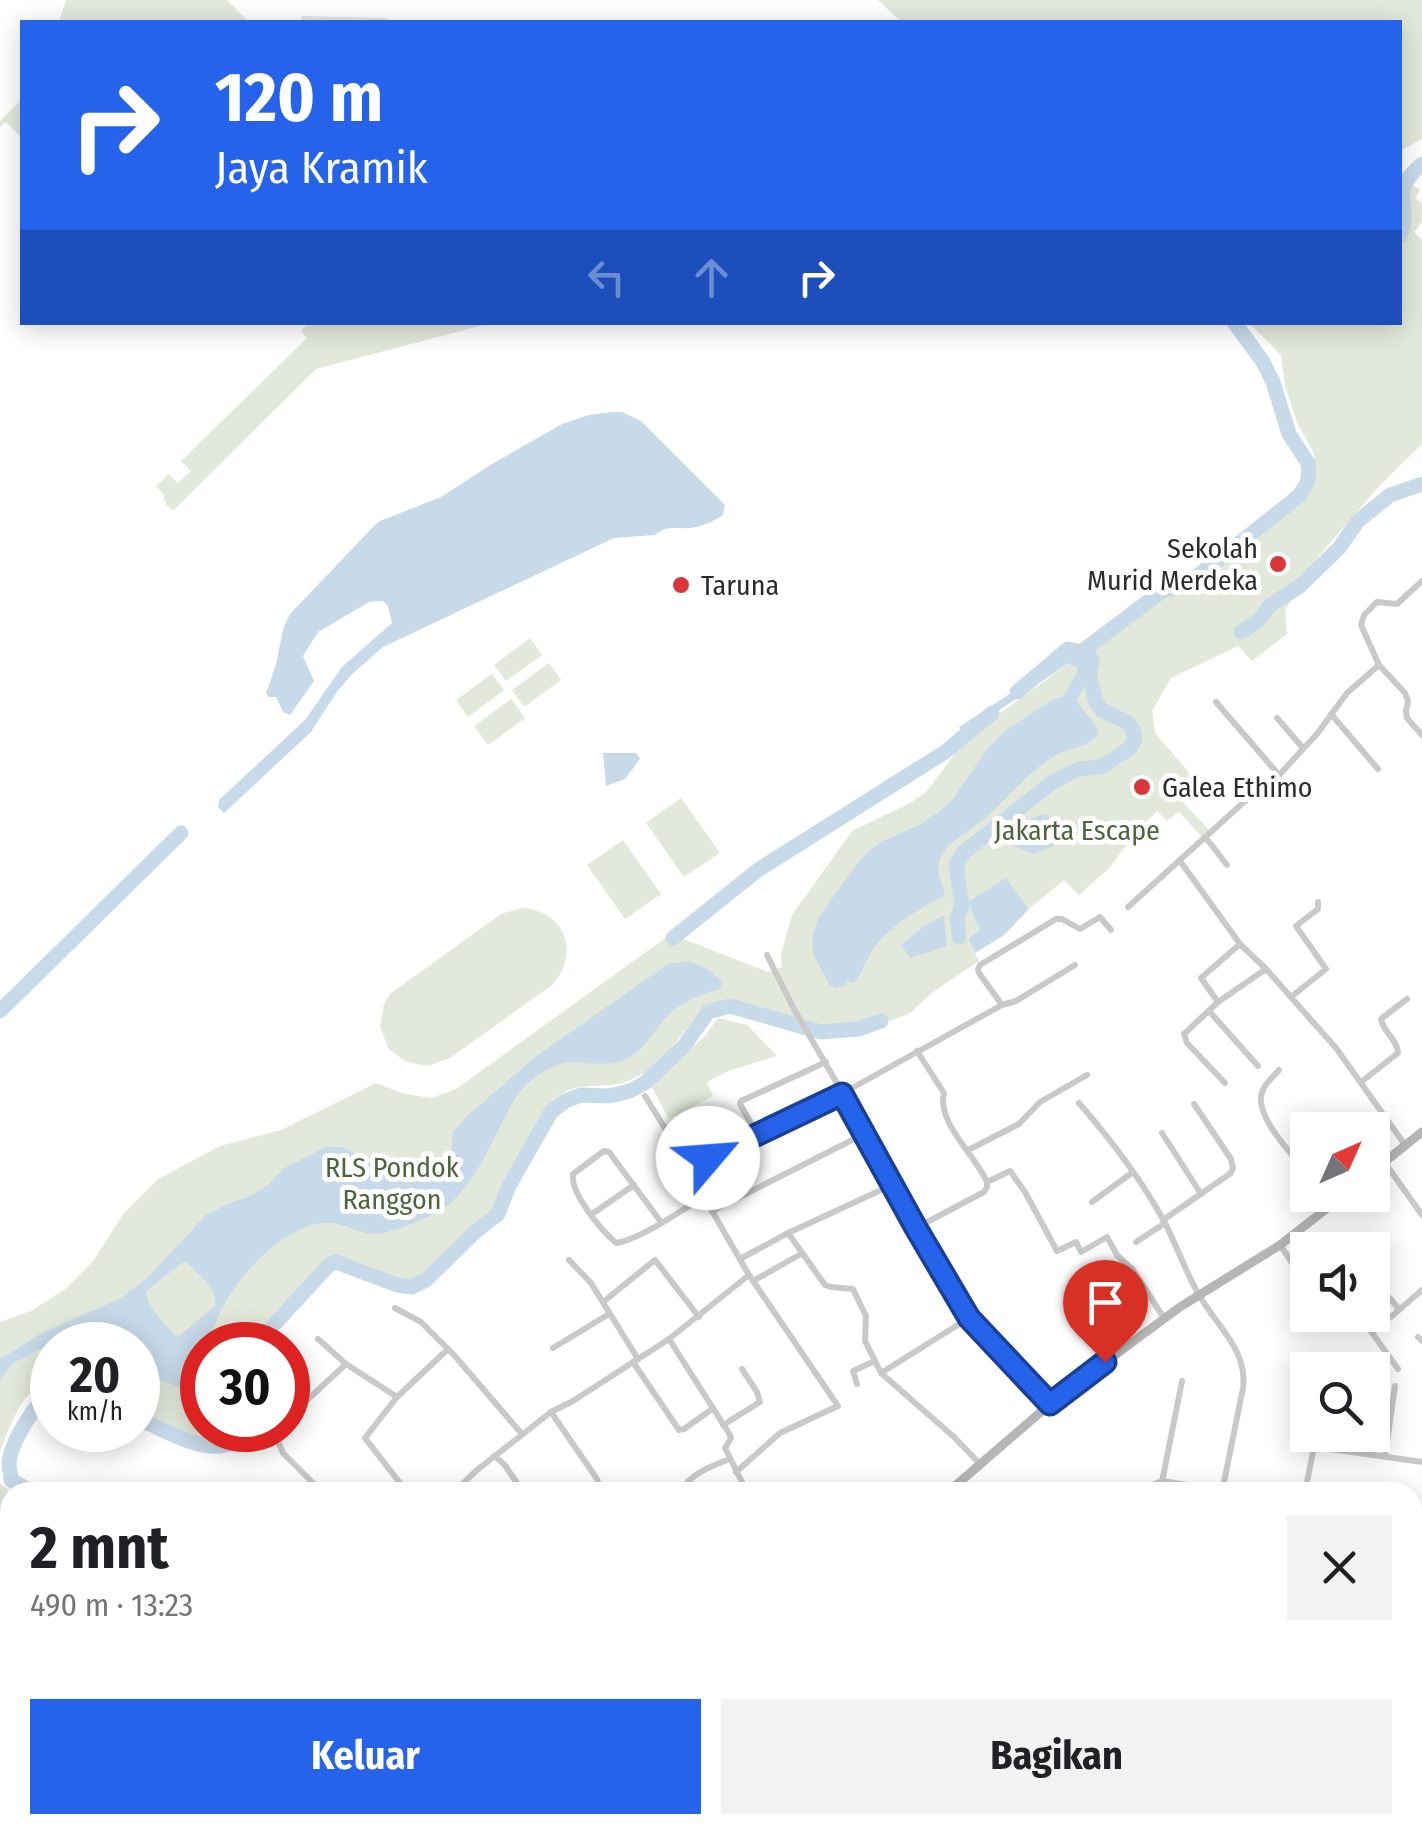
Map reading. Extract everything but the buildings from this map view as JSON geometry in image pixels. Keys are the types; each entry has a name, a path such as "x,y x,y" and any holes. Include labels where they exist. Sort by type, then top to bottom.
{"main road":[{"path":"1390,1158 1422,1132"},
{"path":"959,1482 1050,1404 1164,1318 1280,1244 1319,1212"}],"street":[{"path":"1422,581 1399,603 1377,602 1364,615 1361,625 1379,665 1405,693 1407,718 1422,734"},
{"path":"1128,908 1254,792 1279,776 1347,693 1379,665"},
{"path":"1216,702 1279,776"},
{"path":"1331,714 1378,769"},
{"path":"1278,718 1303,748"},
{"path":"1206,838 1227,865"},
{"path":"1180,861 1240,944 1336,1048 1406,1146"},
{"path":"1291,997 1326,969 1296,926 1318,909 1318,902"},
{"path":"1002,1004 979,973 980,965 1056,919 1080,929 1100,917 1111,930"},
{"path":"1218,1002 1200,978 1240,944"},
{"path":"767,955 969,1318 1050,1404"},
{"path":"690,1167 842,1094 1002,1004 1016,1002 1075,965"},
{"path":"1225,1084 1184,1037 1218,1002 1266,969"},
{"path":"1361,1082 1398,1052 1381,1019 1407,999"},
{"path":"1209,1010 1258,1066"},
{"path":"916,1228 987,1187 982,1170 943,1109 944,1093 917,1051"},
{"path":"757,1134 741,1100 826,1062"},
{"path":"1279,1070 1264,1088 1262,1107 1290,1151"},
{"path":"968,1150 1019,1124 1040,1102 1087,1075"},
{"path":"645,1096 690,1167 751,1278 838,1406 780,1433 736,1472"},
{"path":"1079,1104 1133,1172 1164,1222 1198,1295 1243,1364 1243,1388 1227,1482"},
{"path":"1136,1242 1230,1173 1234,1164 1194,1104"},
{"path":"712,1210 866,1133"},
{"path":"1162,1134 1200,1194"},
{"path":"660,1222 612,1155 604,1151 572,1177 573,1186 592,1214 619,1244 660,1222 704,1196"},
{"path":"1390,1169 1422,1215"},
{"path":"987,1182 1012,1172 1057,1251 1076,1242 1081,1252 1108,1237 1164,1318"},
{"path":"1092,1202 1133,1172"},
{"path":"592,1214 634,1185"},
{"path":"740,1259 892,1185"},
{"path":"788,1233 825,1285 853,1288 866,1316 865,1341 881,1373 980,1464"},
{"path":"1280,1244 1290,1259"},
{"path":"465,1482 551,1412 670,1339 751,1278 801,1254"},
{"path":"569,1260 591,1283 678,1430 712,1410"},
{"path":"603,1302 655,1260 699,1318"},
{"path":"1390,1316 1422,1290"},
{"path":"1390,1299 1399,1309"},
{"path":"395,1308 421,1322 522,1434"},
{"path":"553,1348 609,1314"},
{"path":"881,1373 969,1318"},
{"path":"1371,1332 1398,1369"},
{"path":"318,1339 346,1364 398,1396"},
{"path":"670,1339 731,1438 725,1448 742,1482"},
{"path":"398,1482 365,1438 398,1396 448,1349"},
{"path":"858,1384 853,1371 875,1361"},
{"path":"310,1397 346,1364"},
{"path":"724,1426 760,1402 742,1370"},
{"path":"1162,1482 1182,1382"},
{"path":"1385,1456 1395,1386"},
{"path":"551,1412 598,1482"},
{"path":"282,1452 312,1482"},
{"path":"1308,1482 1313,1452"},
{"path":"1358,1452 1422,1462"},
{"path":"494,1456 517,1482"},
{"path":"688,1482 704,1469 730,1459"}],"green space":[{"path":"66,0 227,0 247,20 60,20"},
{"path":"878,0 1422,0 1422,139 1402,150 1402,20 899,20"},
{"path":"302,16 390,20 302,20"},
{"path":"20,101 20,136 6,122 0,127 0,121"},
{"name":"RLS Pondok Ranggon","path":"1410,183 1420,190 1415,198 1422,203 1422,222 1414,232 1422,240 1422,444 1379,486 1307,570 1285,611 1287,634 1252,661 1238,646 1171,678 1152,711 1155,733 1192,776 1175,794 1210,831 1203,838 1179,812 1167,821 1157,811 1109,868 1079,895 1064,880 1029,909 1005,878 980,931 968,940 979,961 933,992 909,1014 882,1023 878,1017 852,1027 823,1028 728,1002 714,1006 693,1021 648,1071 621,1083 567,1091 554,1100 522,1152 496,1210 426,1276 397,1281 335,1261 326,1263 268,1322 180,1322 180,1429 160,1421 160,1322 30,1322 30,1393 0,1451 0,1322 31,1311 67,1288 93,1261 124,1213 158,1179 220,1146 281,1130 376,1083 405,1094 432,1098 456,1089 671,934 768,972 782,967 781,954 792,915 852,831 926,792 978,729 1113,628 1302,496 1315,472 1314,454 1297,422 1285,386 1281,355 1251,325 1402,325 1402,240 1408,226"},
{"path":"307,325 483,325 316,369 174,510 165,505 165,496 156,486 168,474 178,483 191,471 181,461 307,338 301,331"},
{"path":"530,638 542,655 506,681 494,665"},
{"path":"549,663 561,680 524,707 512,690"},
{"path":"492,674 504,690 468,717 456,700"},
{"path":"511,699 525,718 488,745 474,726"},
{"path":"681,798 720,853 684,877 646,823"},
{"path":"623,840 661,894 625,919 587,865"},
{"path":"522,908 549,917 564,936 566,960 552,985 450,1058 428,1066 406,1062 388,1048 380,1026 390,994 501,914"},
{"path":"718,1018 747,1025 777,1056 707,1082 713,1096 669,1119 650,1084 704,1037"}],"water":[{"path":"613,412 641,421 725,505 723,515 698,527 614,538 383,647 351,675 311,732 224,813 218,807 219,800 305,720 342,667 392,623 383,601 369,602 318,632 303,656 314,681 290,715 283,712 276,697 266,694 290,614 373,527 441,497 562,424"},
{"path":"1109,624 1113,628 1094,646 1100,660 1095,682 1087,682 1076,701 1098,733 1085,744 1047,761 985,818 951,843 939,867 945,895 889,932 874,948 854,983 848,981 836,988 828,985 812,948 815,928 857,864 883,841 939,812 1005,731 1055,698 1063,697 1077,667 1069,663 964,734 959,727 1071,654"},
{"path":"603,753 636,753 640,759 625,779 606,786"},
{"path":"1047,814 1057,844 1034,854 1011,845 1006,837 1034,817"},
{"path":"1006,878 1029,909 1003,936 975,953 968,939 980,930 968,902"},
{"path":"944,915 947,946 910,958 901,945"},
{"path":"689,961 705,967 722,981 720,989 680,1006 630,1057 604,1064 565,1063 534,1078 516,1098 466,1186 432,1215 375,1234 323,1223 286,1237 250,1268 216,1322 196,1322 215,1306 215,1300 202,1277 182,1263 146,1291 157,1315 175,1335 180,1335 180,1386 160,1380 160,1322 67,1322 119,1299 147,1278 206,1215 250,1196 283,1169 325,1147 342,1147 379,1167 428,1169 442,1165 451,1153 453,1132 535,1057 668,964"},
{"path":"30,1340 30,1354 13,1363 0,1380 0,1359"}],"waterway":[{"path":"1402,228 1405,184 1422,164"},
{"path":"1017,692 1068,649 1081,652 1162,591 1185,586 1299,496 1307,483 1308,463 1289,434 1273,382 1236,325"},
{"path":"1241,632 1259,620 1269,606 1300,586 1339,548 1358,521 1390,495 1422,484"},
{"path":"959,937 957,918 962,905 956,865 964,852 1050,784 1078,769 1101,767 1130,748 1135,739 1128,723 1102,710 1096,702 1086,663"},
{"path":"673,938 758,870 945,752 992,713"},
{"path":"0,1011 181,833"},
{"path":"276,1322 336,1262 397,1285 412,1287 426,1280 498,1214 509,1186 551,1112 581,1095 609,1096 645,1083 684,1046 708,1012 730,1006 821,1032 859,1029 881,1021"},
{"path":"14,1482 9,1463 30,1416"},
{"path":"160,1429 180,1438"}],"place":[{"name":"Sekolah Murid Merdeka","path":"1278,564"},
{"name":"Taruna","path":"681,585"},
{"name":"Galea Ethimo","path":"1142,787"}],"route":[{"path":"708,1158 842,1094 969,1318 1050,1404 1105,1362"}],"park label":[{"name":"Jakarta Escape","path":"1077,830"}]}
